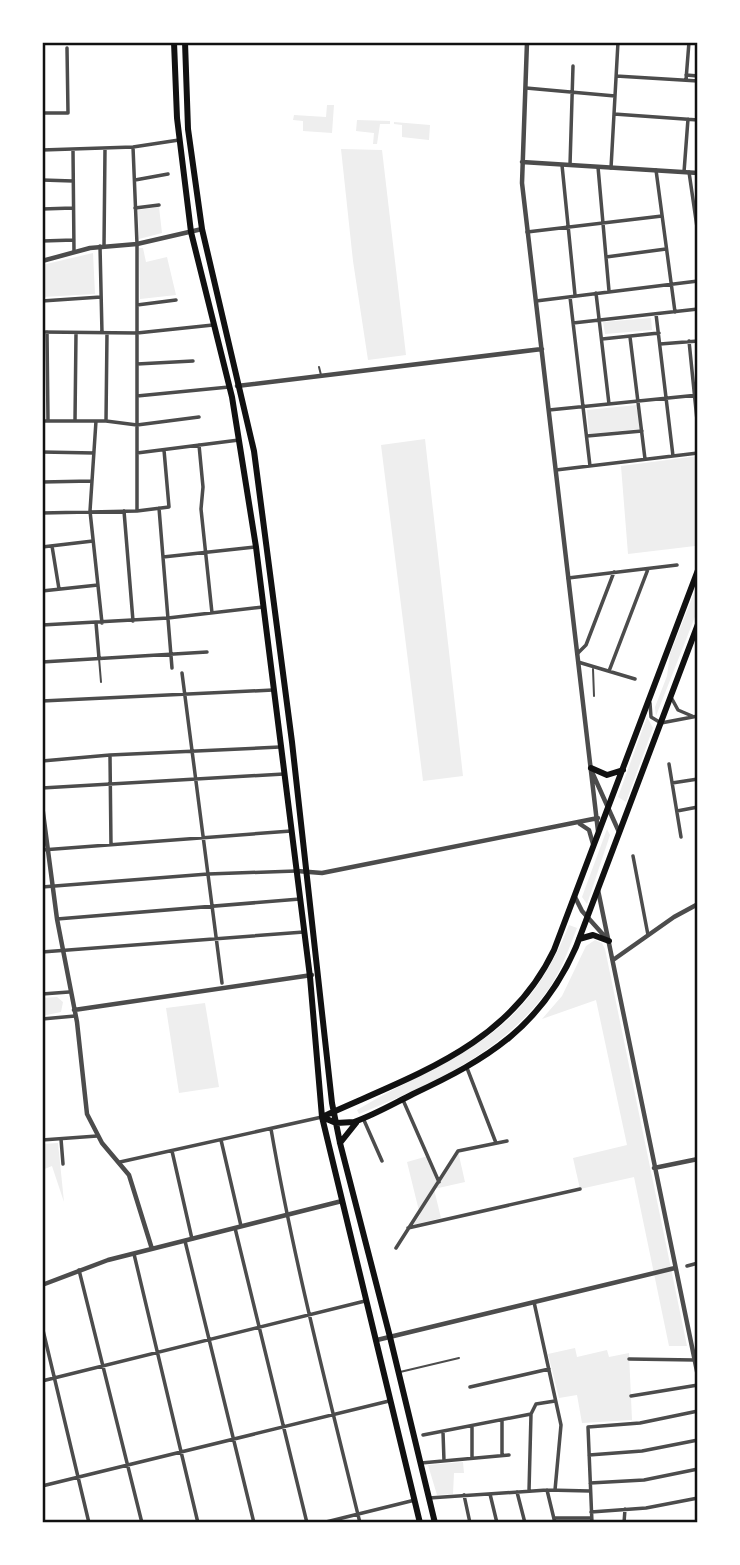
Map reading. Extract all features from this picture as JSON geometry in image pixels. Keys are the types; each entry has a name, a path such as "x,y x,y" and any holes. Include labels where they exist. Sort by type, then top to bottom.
{"main road":[{"path":"174,42 179,140 191,232 240,440 256,547 270,690 284,774 310,977 322,1117 421,1523"},
{"path":"185,42 188,129 202,229 254,451 286,693 334,1112 435,1523"},
{"path":"258,566 269,565"},
{"path":"322,1117 452,1056 498,1026 522,1002 542,973 575,897 698,570"},
{"path":"340,1143 361,1119 467,1068 508,1040 541,1006 562,976 579,939 698,624"},
{"path":"270,690 284,683"},
{"path":"270,690 286,693"},
{"path":"590,768 607,775 623,770"},
{"path":"579,939 593,935 609,940"},
{"path":"322,1117 336,1123 361,1119"}],"street":[{"path":"527,42 522,162 527,232 598,835"},
{"path":"611,168 618,42"},
{"path":"686,78 689,42"},
{"path":"43,113 68,113 67,48"},
{"path":"569,165 573,66"},
{"path":"616,76 698,79"},
{"path":"524,88 615,96"},
{"path":"42,94 42,120"},
{"path":"614,114 698,120"},
{"path":"688,119 687,172 696,207 698,234"},
{"path":"42,150 133,147 179,140"},
{"path":"133,147 137,244 137,511"},
{"path":"104,149 101,298 105,333 106,421"},
{"path":"73,150 74,252"},
{"path":"522,162 698,173"},
{"path":"562,165 573,323 590,466"},
{"path":"598,167 609,291"},
{"path":"656,170 675,312"},
{"path":"135,180 168,174"},
{"path":"42,180 73,181"},
{"path":"135,208 159,205"},
{"path":"42,209 74,208"},
{"path":"527,232 662,216"},
{"path":"42,261 102,246 137,244 202,229"},
{"path":"42,241 74,240"},
{"path":"606,257 666,249"},
{"path":"536,301 698,281"},
{"path":"596,293 609,404"},
{"path":"42,301 101,298"},
{"path":"137,305 176,300"},
{"path":"573,323 698,309"},
{"path":"656,314 673,456"},
{"path":"199,417 137,425 106,421 45,421 44,332 137,333 213,326"},
{"path":"75,421 76,333"},
{"path":"602,339 659,333"},
{"path":"630,337 645,459"},
{"path":"689,341 698,430"},
{"path":"660,344 698,341"},
{"path":"136,396 542,349"},
{"path":"137,365 193,361"},
{"path":"692,366 698,366"},
{"path":"549,410 696,395"},
{"path":"96,421 90,511 98,585 99,658"},
{"path":"587,436 642,431"},
{"path":"137,453 240,440"},
{"path":"199,445 203,486 201,509 212,613"},
{"path":"42,513 137,511 169,507 164,450"},
{"path":"42,452 94,453"},
{"path":"556,470 698,453"},
{"path":"42,482 92,481"},
{"path":"159,508 172,668"},
{"path":"124,511 133,621"},
{"path":"42,547 93,541"},
{"path":"52,546 59,589"},
{"path":"163,557 256,547"},
{"path":"568,578 677,565"},
{"path":"609,671 648,569"},
{"path":"577,654 586,645 614,572"},
{"path":"42,591 98,585"},
{"path":"42,625 133,621 263,607"},
{"path":"42,662 207,652"},
{"path":"578,662 635,679"},
{"path":"182,673 222,983"},
{"path":"42,701 270,690"},
{"path":"671,696 678,710 698,717"},
{"path":"650,697 651,716 661,723 698,717"},
{"path":"42,761 280,747"},
{"path":"110,755 111,845"},
{"path":"669,764 681,836"},
{"path":"590,768 619,832"},
{"path":"42,788 284,774"},
{"path":"673,783 698,779"},
{"path":"42,805 44,850 53,886 69,992 75,1013 85,1102 97,1136 120,1163 133,1184 152,1250"},
{"path":"677,811 698,807"},
{"path":"42,887 208,874 296,871 322,873 605,817"},
{"path":"575,823 589,830 594,847"},
{"path":"44,850 291,831"},
{"path":"633,856 648,935"},
{"path":"598,888 698,1376"},
{"path":"575,897 587,917 609,940"},
{"path":"57,919 300,899"},
{"path":"613,960 698,904"},
{"path":"42,953 304,932"},
{"path":"42,1019 310,977 319,970"},
{"path":"42,994 69,992"},
{"path":"467,1068 496,1143"},
{"path":"402,1099 439,1182"},
{"path":"120,1163 322,1117"},
{"path":"361,1119 382,1161"},
{"path":"271,1129 308,1315 360,1523"},
{"path":"42,1140 97,1136"},
{"path":"61,1139 63,1164"},
{"path":"221,1140 241,1227"},
{"path":"396,1248 458,1151 507,1141"},
{"path":"172,1151 192,1239"},
{"path":"654,1168 698,1159"},
{"path":"408,1228 579,1189"},
{"path":"42,1285 79,1269 342,1201"},
{"path":"235,1228 307,1523"},
{"path":"184,1241 254,1523"},
{"path":"134,1254 198,1523"},
{"path":"687,1266 698,1263"},
{"path":"377,1340 675,1268"},
{"path":"79,1269 142,1523"},
{"path":"42,1381 367,1300"},
{"path":"534,1302 561,1425 555,1490"},
{"path":"42,1326 89,1523"},
{"path":"629,1359 696,1360"},
{"path":"470,1387 549,1369"},
{"path":"631,1396 698,1385"},
{"path":"42,1486 391,1400"},
{"path":"529,1491 531,1414 536,1404 556,1401"},
{"path":"591,1518 587,1427 640,1423 698,1411"},
{"path":"423,1434 531,1414"},
{"path":"502,1421 502,1456"},
{"path":"472,1427 472,1458"},
{"path":"443,1431 444,1461"},
{"path":"589,1455 642,1451 698,1440"},
{"path":"421,1463 509,1455"},
{"path":"590,1483 644,1480 698,1469"},
{"path":"547,1490 554,1521 591,1518 698,1498"},
{"path":"429,1498 547,1490 590,1491"},
{"path":"517,1492 525,1523"},
{"path":"490,1494 497,1523"},
{"path":"464,1495 470,1523"},
{"path":"322,1523 415,1500"},
{"path":"624,1523 625,1510"}],"lane":[{"path":"319,367 321,376"},
{"path":"99,658 101,682"},
{"path":"593,666 594,696"},
{"path":"399,1372 459,1358"}],"shaded area":[{"path":"327,105 334,105 332,133 303,131 303,121 293,120 294,115 326,117"},
{"path":"357,120 390,121 390,124 380,124 377,144 373,144 374,133 356,131"},
{"path":"394,122 430,125 429,140 402,137 402,125"},
{"path":"341,149 382,150 406,355 368,360 353,261"},
{"path":"159,207 162,233 139,239 138,210"},
{"path":"139,248 143,248 146,262 167,257 176,295 140,299"},
{"path":"93,253 95,294 42,297 42,265"},
{"path":"651,318 652,330 605,334 603,322"},
{"path":"637,405 640,429 589,434 587,410"},
{"path":"425,439 463,776 423,781 381,445"},
{"path":"698,456 698,539 695,546 628,554 621,466"},
{"path":"698,583 698,609 656,716 655,707 667,676 670,654"},
{"path":"647,717 653,728 626,802 618,797"},
{"path":"607,829 610,835 587,904 582,897"},
{"path":"569,925 577,928 554,980 532,1010 511,1030 489,1048 439,1078 359,1114 357,1110 455,1057 507,1020 530,996 550,964"},
{"path":"595,940 602,943 605,949 687,1346 669,1346 634,1177 580,1189 573,1158 627,1145 596,1000 542,1019 562,996 586,946"},
{"path":"57,997 63,1002 61,1012 42,1016 42,998"},
{"path":"205,1003 219,1087 179,1093 166,1008"},
{"path":"58,1143 64,1202 52,1166 42,1170 42,1144"},
{"path":"458,1151 465,1182 434,1189 441,1218 413,1225 420,1215 407,1162 428,1156 438,1181"},
{"path":"575,1348 577,1357 607,1350 609,1357 629,1353 632,1420 582,1423 577,1395 559,1398 548,1354"},
{"path":"463,1462 464,1473 454,1473 453,1494 437,1495 428,1465"}]}
